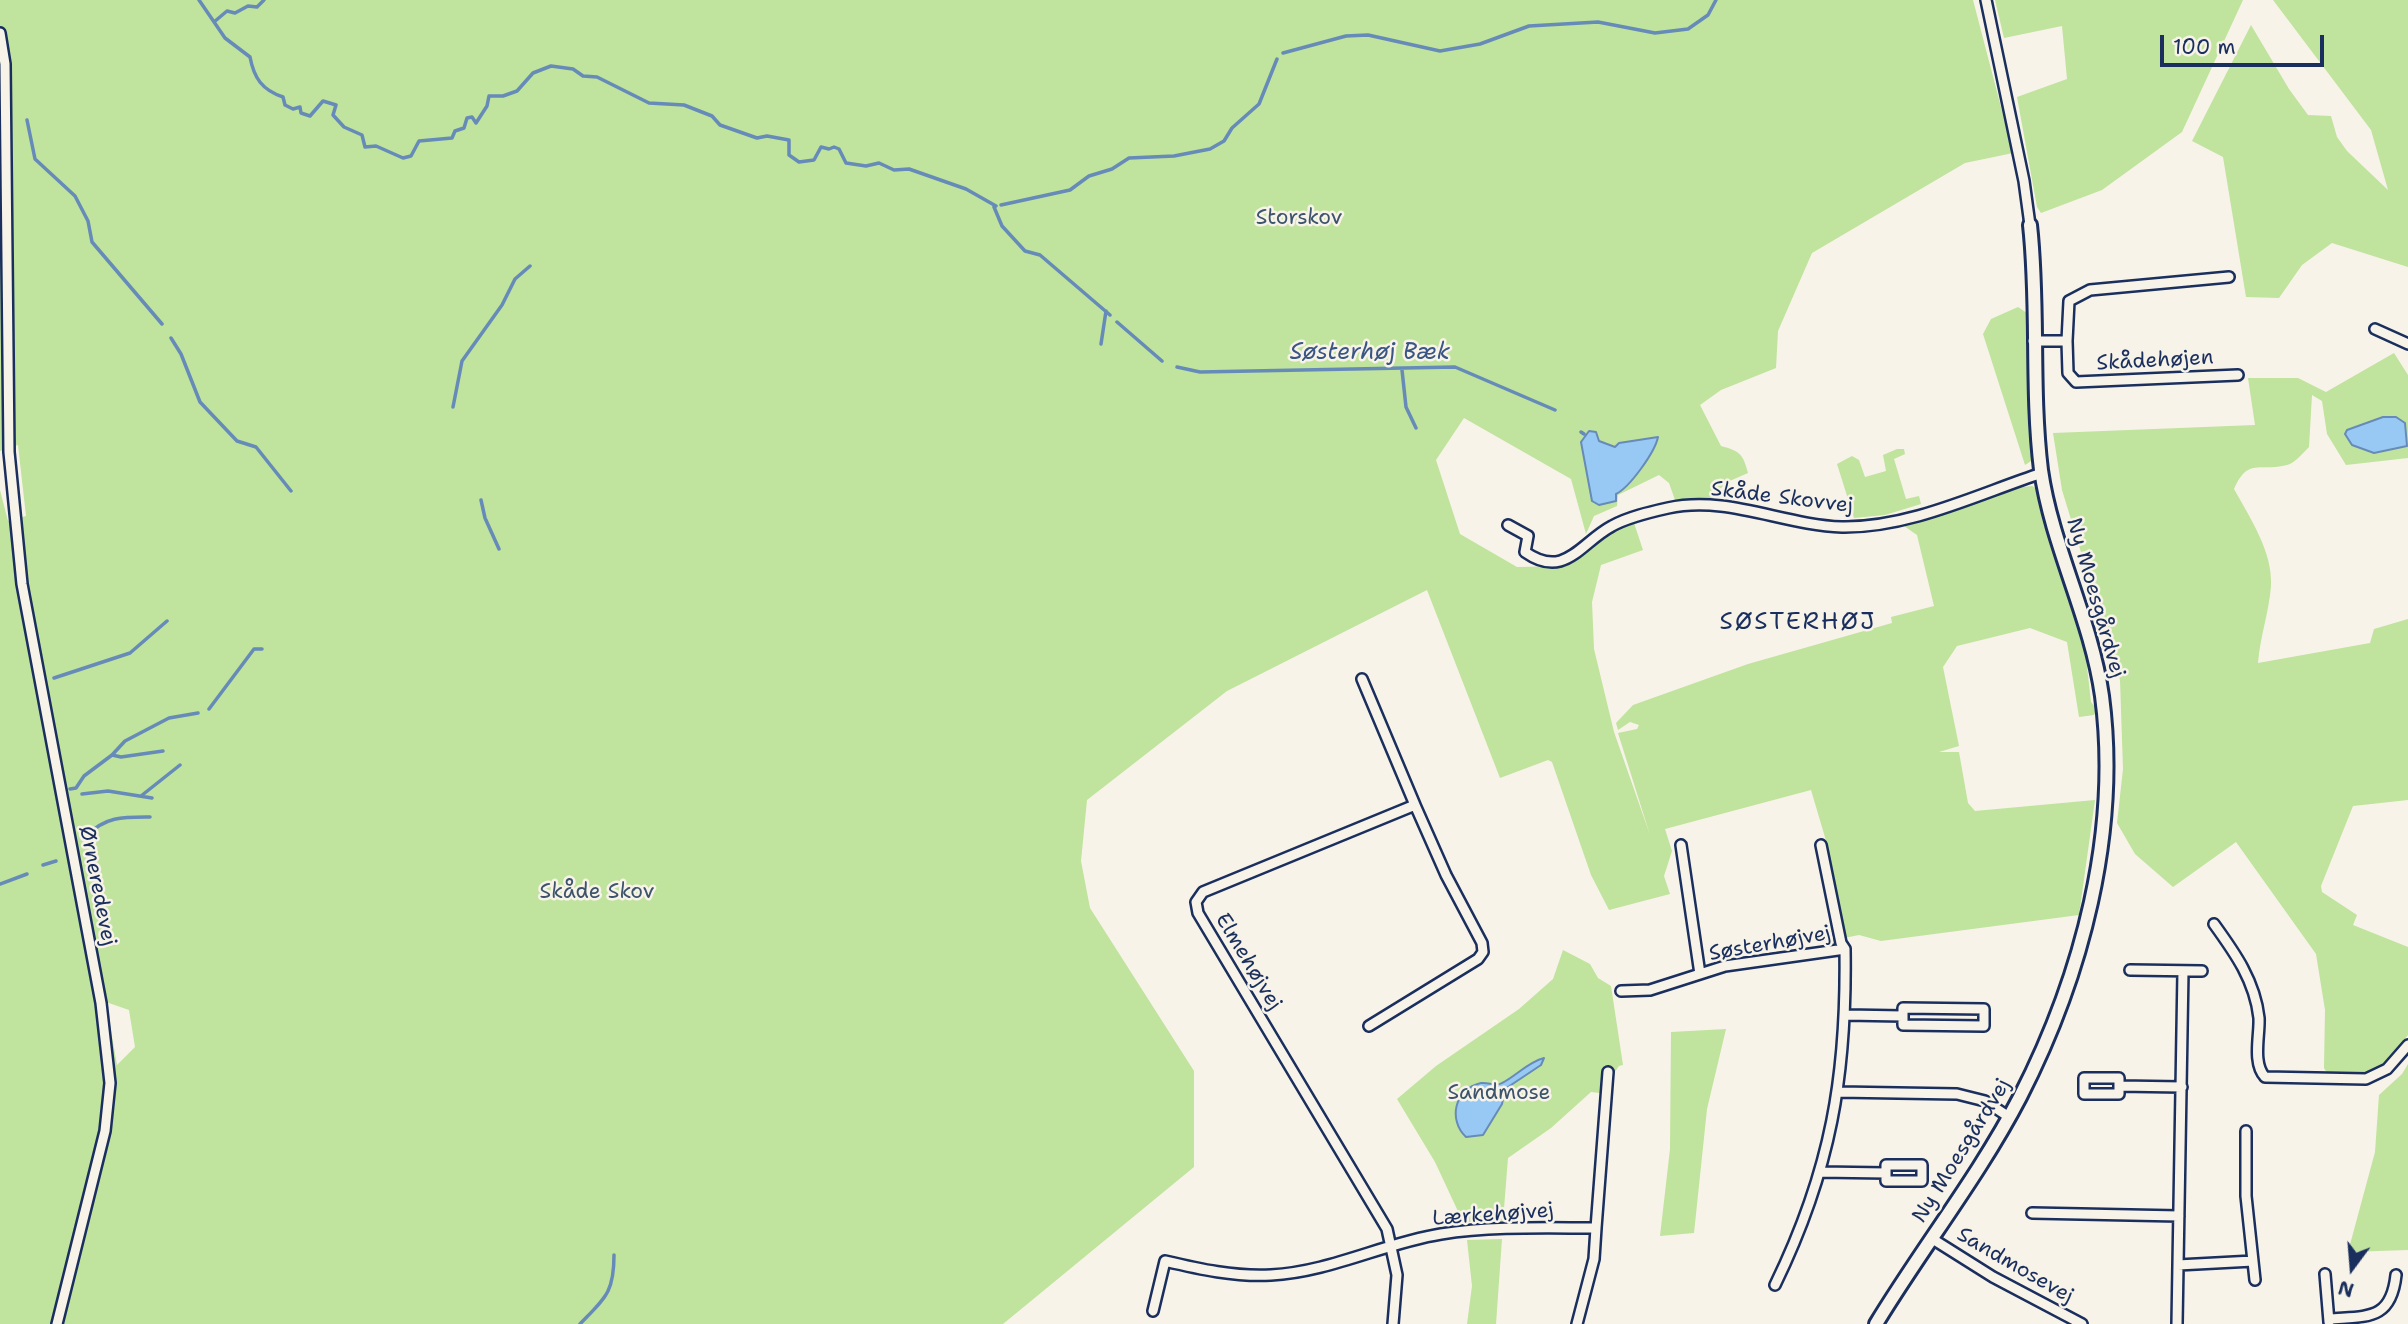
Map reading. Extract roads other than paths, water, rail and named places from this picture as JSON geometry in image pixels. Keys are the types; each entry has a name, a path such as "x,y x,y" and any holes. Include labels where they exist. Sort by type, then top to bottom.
{"street":[{"name":"Ny Moesgårdvej","path":"1876,1324 2009,1116 2059,1011 2073,969 2100,852 2105,722 2097,667 2042,473 2035,411 2034,260 2030,225 2024,181 1986,0"},
{"name":"Ørneredevej","path":"0,33 5,64 9,452 22,584 101,1003 110,1083 105,1131 57,1324"},
{"name":"Skådehøjen","path":"2229,277 2090,290 2069,300 2068,373 2076,382 2238,375"},
{"path":"2375,329 2408,344"},
{"name":"Skådehøjen","path":"2033,341 2067,341"},
{"name":"Skåde Skovvej","path":"1508,524 1528,536 1525,552 1537,561 1550,563 1574,556 1614,525 1671,508 1717,505 1800,522 1864,526 1901,519 2042,473"},
{"path":"1362,678 1446,875 1482,943 1483,953 1478,959 1370,1026"},
{"name":"Elmehøjvej","path":"1393,1324 1397,1286 1394,1248 1369,1197 1198,913 1196,902 1203,892 1415,805"},
{"name":"Søsterhøjvej","path":"1681,845 1700,974"},
{"name":"Søsterhøjvej","path":"1775,1284 1797,1240 1820,1172 1839,1092 1846,1015 1845,948 1841,943 1821,845"},
{"path":"2214,924 2250,979 2259,1019 2259,1068 2265,1077 2367,1079 2387,1069 2408,1045"},
{"name":"Søsterhøjvej","path":"1621,991 1650,990 1725,965 1845,948"},
{"path":"2130,970 2202,971"},
{"path":"2176,1324 2183,971"},
{"path":"1903,1008 1984,1009 1984,1026 1903,1025 1903,1016 1903,1008"},
{"path":"1846,1015 1903,1016"},
{"path":"1577,1324 1594,1259 1608,1072"},
{"path":"2119,1086 2182,1087"},
{"path":"1839,1092 1956,1094 1985,1101 2009,1116"},
{"path":"2246,1131 2246,1196 2255,1280"},
{"path":"1820,1172 1886,1173"},
{"path":"2032,1213 2179,1216"},
{"name":"Lærkehøjvej","path":"1394,1248 1444,1233 1596,1228"},
{"name":"Sandmosevej","path":"1931,1238 2064,1320 2082,1324"},
{"path":"1153,1311 1165,1261 1203,1270 1270,1275 1297,1272 1394,1248"},
{"path":"2178,1265 2253,1261"},
{"path":"2325,1274 2329,1322 2371,1316 2381,1311 2394,1294 2396,1275"}],"water":[{"path":"2383,417 2396,417 2405,423 2407,446 2374,453 2352,445 2345,434 2347,430"},
{"path":"1589,431 1596,432 1599,441 1615,447 1619,443 1658,437 1641,468 1616,494 1616,501 1599,505 1592,501 1581,442"},
{"path":"1544,1058 1541,1065 1505,1089 1502,1104 1483,1135 1466,1137 1460,1130 1456,1114 1460,1098 1465,1092 1481,1083 1499,1084"}],"waterway":[{"name":"Søsterhøj Bæk","path":"199,0 225,38 250,57 254,71 264,87 283,97 285,105 293,109 300,107 301,113 310,116 323,101 336,105 333,115 344,127 362,135 365,147 376,146 403,158 411,156 419,141 452,138 455,131 464,128 467,118 472,117 476,123 487,106 489,96 503,96 517,91 533,73 551,66 573,69 583,76 597,77 649,103 684,105 712,116 720,125 757,138 767,136 789,140 789,155 799,162 814,160 821,147 834,147 839,149 846,163 866,166 879,163 894,170 909,169 966,189 996,206"},
{"path":"214,22 227,11 235,13 248,6 257,7 264,0"},
{"path":"1283,53 1346,36 1368,35 1440,51 1480,44 1529,26 1598,22 1655,33 1688,29 1708,15 1716,0"},
{"path":"1001,205 1070,190 1089,176 1112,169 1129,158 1174,156 1210,149 1224,141 1232,128 1259,104 1277,59"},
{"path":"27,120 35,159 75,196 88,221 92,242 162,324"},
{"name":"Søsterhøj Bæk","path":"994,207 1002,226 1025,251 1040,255 1110,315"},
{"path":"453,407 462,361 502,305 515,279 530,266"},
{"path":"1101,344 1106,311"},
{"name":"Søsterhøj Bæk","path":"1117,322 1162,361"},
{"path":"171,338 181,354 200,402 237,441 256,447 291,491"},
{"name":"Søsterhøj Bæk","path":"1177,367 1200,372 1455,367 1555,410"},
{"path":"1402,370 1406,407 1416,428"},
{"path":"481,500 485,518 499,549"},
{"path":"54,678 130,653 167,621"},
{"path":"209,709 254,649 262,649"},
{"path":"70,789 76,788 84,776 112,755 125,741 169,718 198,713"},
{"path":"112,755 121,757 163,751"},
{"path":"141,796 180,765"},
{"path":"82,794 108,791 152,798"},
{"path":"87,836 108,821 150,817"},
{"path":"43,865 56,861"},
{"path":"0,884 27,874"},
{"path":"580,1324 596,1308 610,1287 614,1255"}],"district":[{"name":"SØSTERHØJ","path":"1798,623"}],"park label":[{"name":"Storskov","path":"1299,219"},
{"name":"Skåde Skov","path":"597,893"},
{"name":"Sandmose","path":"1499,1094"}]}
